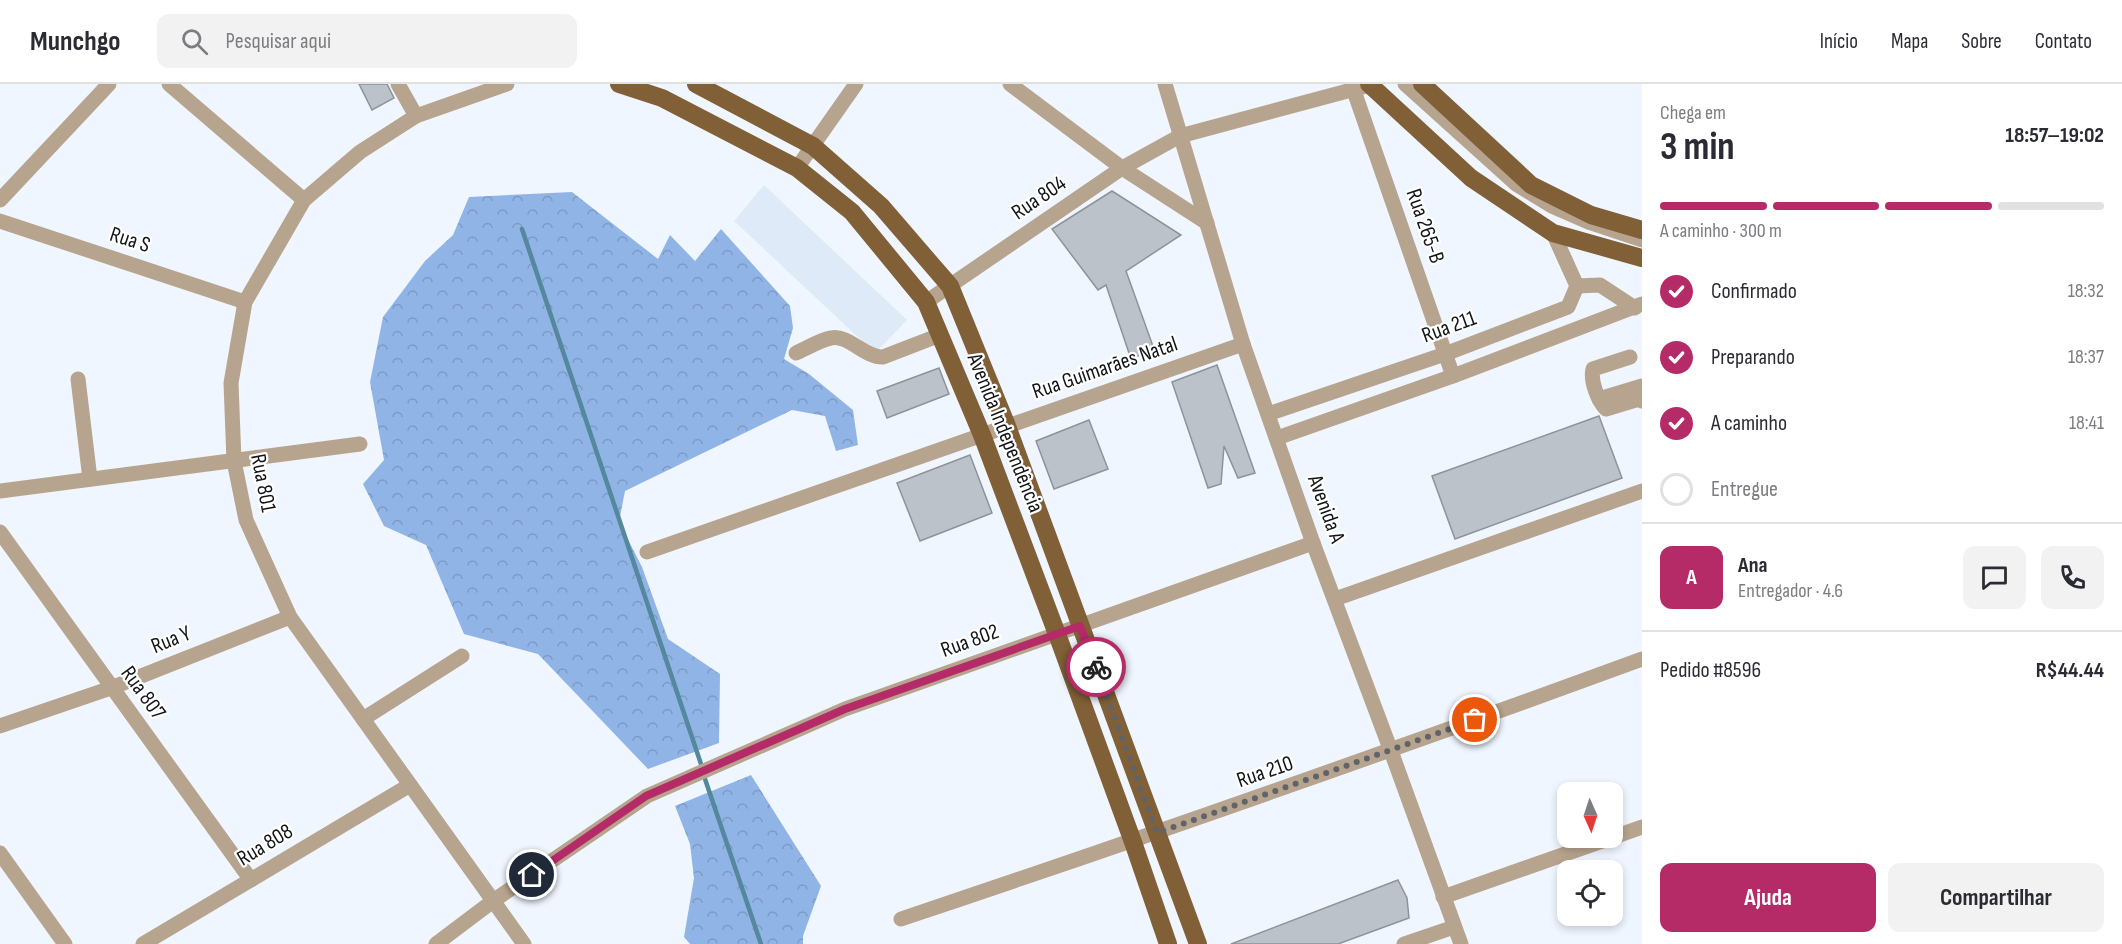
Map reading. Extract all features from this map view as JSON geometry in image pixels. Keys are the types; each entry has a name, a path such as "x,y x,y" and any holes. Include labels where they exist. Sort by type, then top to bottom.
{"main road":[{"name":"Avenida Independência","path":"619,84 662,98 797,168 852,212 926,302 982,435 1057,634 1168,944"},
{"name":"Avenida Independência","path":"696,84 813,146 881,206 950,286 1007,426 1198,944"},
{"path":"1424,84 1531,185 1591,215 1642,230"},
{"path":"1364,87 1471,178 1552,233 1642,258"}],"street":[{"path":"0,200 109,84"},
{"path":"169,84 304,201"},
{"path":"398,84 417,116"},
{"name":"Rua 801","path":"507,84 417,116 360,152 304,201 245,302 231,383 234,461 246,520 290,617 524,944"},
{"path":"797,168 856,84"},
{"path":"1010,84 1122,168 1206,223"},
{"name":"Avenida A","path":"1164,84 1243,344 1313,543 1461,944"},
{"path":"1405,84 1516,184 1552,206 1591,223 1642,240"},
{"name":"Rua 804","path":"926,302 1122,168 1180,136 1364,87"},
{"name":"Rua 265-B","path":"1364,87 1452,376"},
{"name":"Rua S","path":"0,221 245,302"},
{"path":"1552,233 1577,286 1600,285 1640,311"},
{"name":"Rua 211","path":"1268,414 1445,354 1569,307 1577,286"},
{"name":"Rua 211","path":"1277,438 1640,311"},
{"path":"796,353 832,337 841,338 875,357 883,357 940,335"},
{"name":"Rua Guimarães Natal","path":"647,552 1243,344"},
{"path":"1630,357 1593,369 1591,376 1599,399 1606,409 1639,399 1642,401"},
{"path":"78,380 90,479"},
{"path":"1599,399 1642,386"},
{"path":"0,491 360,444"},
{"path":"1335,599 1642,491"},
{"name":"Rua 807","path":"0,532 251,880"},
{"name":"Rua 802","path":"436,944 646,796 845,709 1313,543"},
{"name":"Rua Y","path":"0,726 111,688 290,617"},
{"path":"363,719 462,656"},
{"name":"Rua 210","path":"901,919 1133,842 1642,659"},
{"name":"Rua 808","path":"143,944 411,785"},
{"path":"1443,897 1642,827"},
{"path":"0,853 65,944"},
{"path":"1404,944 1454,927"}],"shaded area":[{"path":"764,185 907,320 875,353 734,221"}],"green space":[{"path":"572,192 658,259 670,235 695,261 721,229 790,306 793,328 784,359 809,374 853,410 858,445 836,451 825,416 792,410 625,491 619,522 642,567 668,639 720,674 719,743 648,769 538,654 464,634 426,545 384,526 363,484 384,460 370,382 383,317 425,261 453,235 469,197"},
{"path":"751,775 821,886 803,936 803,944 690,944 684,937 694,878 690,844 675,806"}],"building":[{"path":"359,84 387,84 394,98 372,110"},
{"path":"1112,191 1181,235 1126,271 1154,349 1131,359 1106,285 1098,290 1052,229"},
{"path":"1217,365 1255,473 1238,478 1224,446 1221,484 1208,488 1172,382"},
{"path":"939,368 949,394 887,418 877,391"},
{"path":"1599,416 1622,478 1455,539 1432,476"},
{"path":"1089,420 1108,469 1054,489 1036,441"},
{"path":"970,455 992,513 920,541 897,483"},
{"path":"1398,880 1407,898 1409,918 1338,944 1231,944"}],"waterway":[{"path":"522,229 701,764"},
{"path":"705,779 761,944"}],"way so far":[{"path":"1096,667 1157,833 1475,720"}],"route":[{"path":"532,875 646,796 845,709 1080,626 1096,667"}]}
